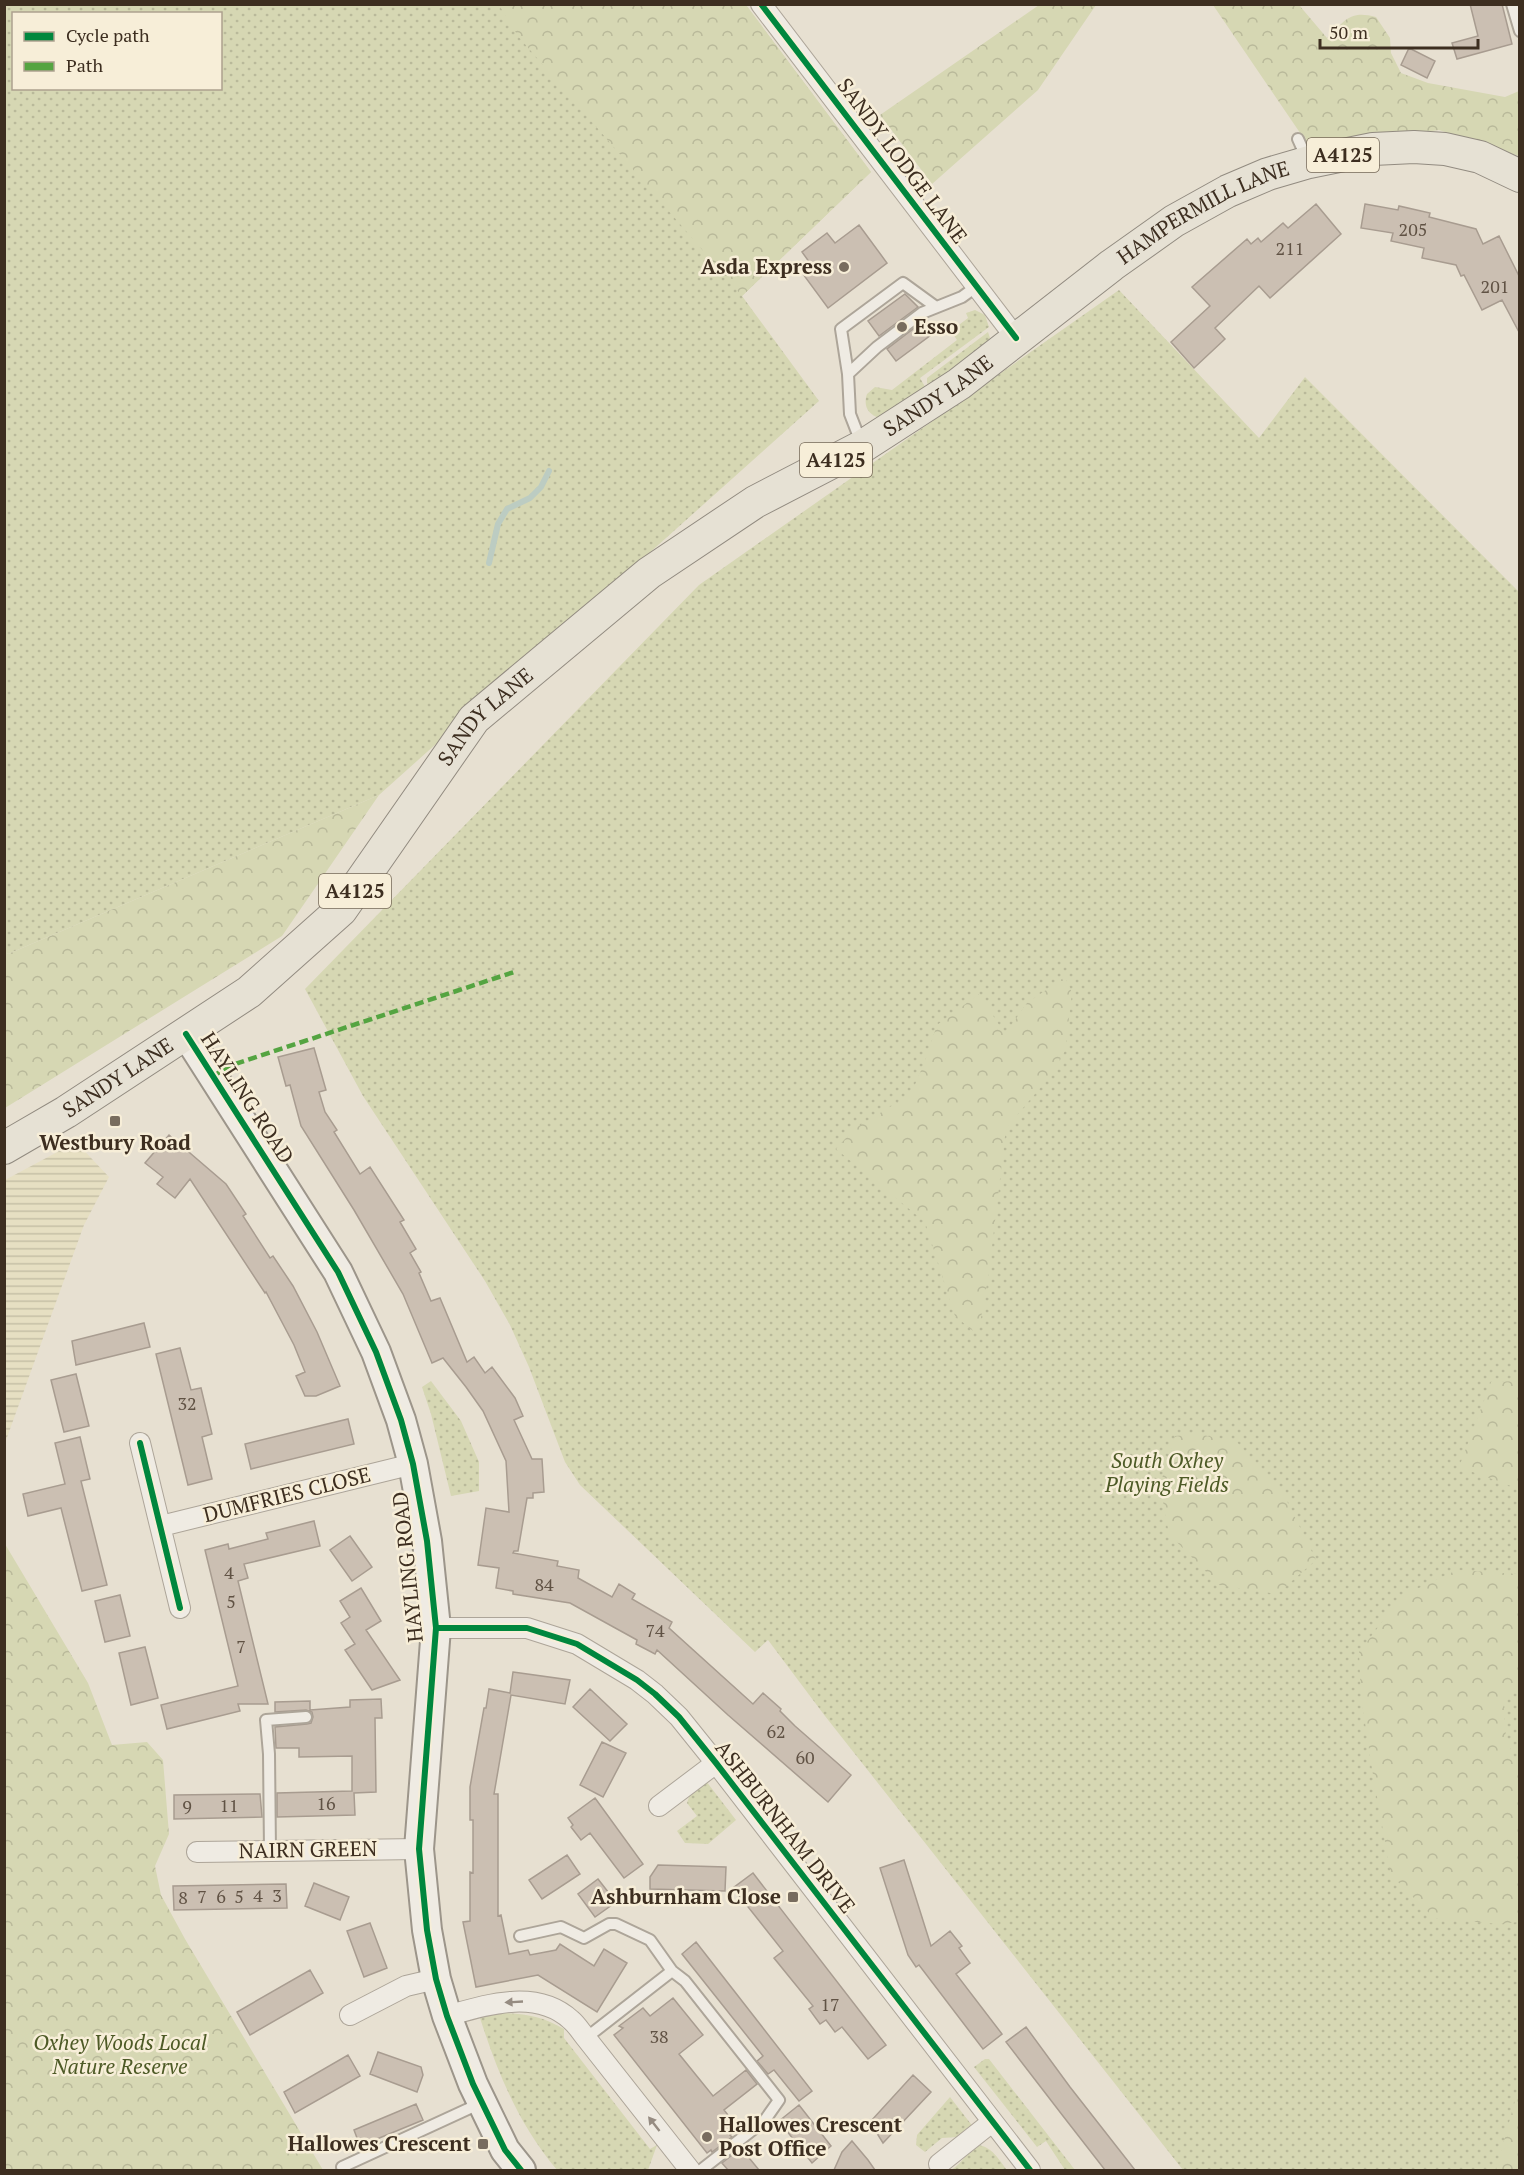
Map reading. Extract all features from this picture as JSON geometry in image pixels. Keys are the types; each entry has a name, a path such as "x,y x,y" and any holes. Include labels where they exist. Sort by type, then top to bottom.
{"main road":[{"name":"HAMPERMILL LANE","path":"1016,338 1112,264 1174,221 1228,191 1269,174 1303,151 1414,147 1444,149 1480,158 1520,176"},
{"name":"SANDY LANE","path":"4,1148 66,1112 249,993 341,910 474,719 649,573 755,502 862,446 959,384 1016,338"}],"street":[{"name":"SANDY LODGE LANE","path":"761,4 1016,338"},
{"name":"HAYLING ROAD","path":"186,1034 338,1272 384,1372 401,1420 427,1541 436,1628 419,1849 427,1930 436,1979 447,2016 481,2103 505,2150 521,2170"},
{"path":"140,1443 180,1608"},
{"name":"DUMFRIES CLOSE","path":"161,1526 412,1464"},
{"name":"ASHBURNHAM DRIVE","path":"436,1628 526,1628 577,1644 638,1680 655,1694 679,1717 716,1763 1030,2170"},
{"path":"659,1806 716,1763"},
{"name":"NAIRN GREEN","path":"197,1852 419,1849"},
{"path":"350,2015 406,1986 436,1979"},
{"path":"447,2016 508,2002 529,2001 559,2011 571,2020 586,2038 690,2170"},
{"path":"939,2164 992,2122"}],"lane":[{"path":"1512,4 1520,31"},
{"path":"862,446 850,414 848,374 841,330 903,283 936,307"},
{"path":"848,374 877,347 922,313 962,297 977,286"},
{"path":"270,1850 269,1754 266,1719 306,1717"},
{"path":"520,1936 561,1927 584,1938 609,1924 616,1924 650,1940 672,1971 685,1981 779,2100 765,2120 701,2170"},
{"path":"586,2038 672,1971"},
{"path":"342,2167 481,2103"}],"shaded area":[{"path":"76,1142 109,1177 84,1225 5,1443 5,1180"}],"green space":[{"path":"5,5 746,5 871,172 742,296 819,401 379,795 8,954 5,952"},
{"path":"499,5 746,5 871,172 742,296 518,36"},
{"path":"1039,5 1096,5 1038,90 932,184 880,115"},
{"path":"1213,5 1299,5 1327,38 1348,18 1359,15 1376,17 1390,38 1391,53 1401,73 1428,83 1505,97 1519,91 1519,156 1439,130 1311,149"},
{"name":"South Oxhey Playing Fields","path":"1119,290 1259,438 1305,377 1519,592 1519,2170 1183,2170 825,1716 768,1640 755,1652 580,1485 565,1462 529,1367 510,1325 485,1281 363,1096 305,989 699,585"},
{"path":"975,310 985,315 989,327 920,378 927,390 879,418 869,412 866,406 867,394 875,387 892,390 957,340 951,331 968,318 966,313"},
{"path":"988,332 990,338 987,344 930,388 927,378"},
{"path":"379,795 282,936 5,1108 5,952 8,954"},
{"path":"1065,977 1072,993 1065,1051 1046,1081 1006,1128 989,1272 978,1335 955,1316 925,1222 836,1149 854,1129 911,1094 937,1025 979,994 1005,1034 1027,1003"},
{"path":"431,1381 461,1421 479,1462 479,1491 451,1496 422,1387"},
{"path":"1520,1381 1519,1489 1459,1467 1491,1382"},
{"path":"1198,1434 1237,1442 1286,1499 1316,1560 1277,1594 1219,1585 1169,1534 1160,1485 1175,1436"},
{"name":"Oxhey Woods Local Nature Reserve","path":"5,1544 88,1683 112,1745 147,1742 163,1760 169,1834 155,1866 161,1895 323,2170 5,2170"},
{"path":"1457,1570 1519,1574 1519,1686 1503,1698 1506,1738 1519,1769 1519,1922 1498,1924 1434,1918 1391,1875 1372,1769 1361,1696 1359,1652 1402,1596"},
{"path":"706,1781 736,1820 708,1844 685,1843 677,1831 697,1816 687,1803 690,1794"},
{"path":"498,2013 532,2016 564,2029 564,2038 650,2149 657,2145 648,2170 557,2170 531,2135 494,2059 480,2018"},
{"path":"985,2059 989,2059 1075,2170 1065,2170 1046,2141 1037,2147 974,2067"},
{"path":"1519,2086 1519,2170 1496,2170"},
{"path":"950,2097 974,2128 958,2137 942,2138 925,2152 916,2145 917,2135"},
{"path":"977,2145 991,2151 1007,2170 951,2170"}],"building":[{"path":"1470,4 1502,4 1512,44 1457,59 1452,43 1478,36"},
{"path":"1409,48 1435,61 1427,78 1401,65"},
{"path":"1316,204 1341,234 1270,298 1259,286 1215,328 1225,339 1194,368 1171,342 1210,306 1192,287 1247,239 1251,244 1258,238 1261,242 1283,223 1288,228"},
{"path":"1365,204 1398,210 1399,206 1430,213 1429,217 1476,229 1483,244 1499,236 1520,278 1520,334 1502,300 1482,310 1464,275 1461,276 1456,265 1422,258 1424,248 1391,241 1393,233 1361,228"},
{"name":"Asda Express","path":"859,225 887,263 828,308 800,270 810,263 802,252 827,233 835,243"},
{"path":"905,294 918,307 879,336 868,321"},
{"path":"926,319 935,332 896,361 887,349"},
{"path":"314,1048 326,1090 319,1092 325,1112 337,1130 334,1132 360,1174 370,1167 404,1220 400,1222 416,1249 410,1253 421,1272 419,1273 431,1301 440,1298 467,1362 474,1357 485,1373 492,1367 515,1398 523,1416 514,1420 532,1459 542,1459 544,1492 533,1493 533,1498 527,1498 518,1551 513,1553 558,1561 557,1566 579,1570 578,1578 612,1597 619,1584 635,1594 632,1599 672,1622 669,1628 753,1704 763,1693 795,1726 851,1775 828,1802 657,1650 655,1654 636,1644 637,1640 570,1603 513,1594 513,1591 496,1588 499,1568 478,1565 486,1508 509,1512 506,1461 483,1411 466,1387 443,1358 432,1363 403,1294 301,1126 290,1085 286,1086 278,1057"},
{"path":"169,1135 226,1184 246,1214 243,1216 270,1258 273,1256 293,1286 317,1332 340,1386 316,1396 305,1396 296,1376 305,1372 294,1345 266,1292 190,1179 175,1198 157,1184 163,1177 145,1163"},
{"path":"144,1323 150,1347 76,1365 72,1341"},
{"path":"180,1348 191,1390 201,1388 212,1434 202,1437 212,1479 188,1485 156,1354"},
{"path":"76,1374 89,1426 64,1432 51,1380"},
{"path":"348,1419 354,1444 251,1469 245,1444"},
{"path":"80,1437 90,1479 81,1481 107,1585 82,1591 61,1508 28,1516 23,1494 65,1484 55,1443"},
{"path":"314,1521 320,1546 244,1564 248,1578 238,1581 268,1704 238,1704 240,1711 167,1729 161,1705 238,1686 205,1550 228,1544 229,1549 268,1539 266,1533"},
{"path":"350,1536 372,1567 352,1581 330,1550"},
{"path":"361,1588 381,1621 366,1630 400,1680 372,1690 345,1650 355,1644 341,1623 350,1617 340,1601"},
{"path":"120,1595 130,1636 105,1642 95,1601"},
{"path":"145,1647 158,1698 131,1705 119,1653"},
{"path":"513,1672 570,1680 565,1704 511,1695 494,1794 498,1794 498,1916 501,1915 509,1954 528,1950 530,1955 556,1950 560,1944 594,1966 604,1949 627,1963 597,2012 538,1975 476,1987 463,1922 470,1921 470,1872 473,1873 473,1820 470,1820 470,1787 489,1689 510,1693"},
{"path":"590,1689 627,1724 610,1741 573,1707"},
{"path":"381,1699 382,1718 375,1718 376,1792 354,1793 355,1815 277,1817 277,1793 352,1791 352,1756 299,1757 299,1748 276,1748 275,1727 311,1723 313,1717 312,1712 306,1710 275,1712 275,1702 310,1701 310,1710 350,1707 350,1700"},
{"path":"602,1742 626,1753 603,1797 580,1785"},
{"path":"260,1794 262,1817 174,1819 174,1795"},
{"path":"595,1798 643,1864 624,1878 590,1833 581,1840 571,1827 573,1825 568,1818"},
{"path":"567,1855 580,1874 542,1899 529,1880"},
{"path":"904,1860 931,1946 950,1931 962,1946 959,1948 970,1963 956,1974 1002,2034 983,2049 919,1965 916,1967 908,1955 880,1868"},
{"path":"658,1865 726,1867 725,1891 650,1889 650,1877"},
{"path":"753,1873 886,2045 868,2059 842,2027 835,2032 826,2020 820,2024 809,2009 813,2006 774,1958 783,1951 733,1888"},
{"path":"598,1879 616,1902 595,1917 578,1894"},
{"path":"314,1883 349,1897 340,1920 305,1906"},
{"path":"286,1884 287,1908 174,1910 173,1886"},
{"path":"370,1923 387,1968 364,1977 347,1931"},
{"path":"696,1942 812,2091 799,2101 774,2070 768,2074 757,2061 763,2056 682,1954"},
{"path":"310,1970 323,1993 250,2035 237,2012"},
{"path":"673,1998 703,2035 679,2054 713,2096 746,2070 757,2084 724,2110 738,2128 730,2135 732,2137 712,2152 711,2150 707,2153 614,2035 623,2028 619,2026 643,2008 650,2016"},
{"path":"1026,2027 1135,2170 1105,2170 1006,2042"},
{"path":"378,2052 421,2067 423,2075 417,2092 370,2074"},
{"path":"348,2055 360,2076 295,2113 284,2092"},
{"path":"913,2075 931,2092 883,2143 870,2122"},
{"path":"416,2104 423,2120 360,2146 354,2130"},
{"path":"799,2105 831,2146 812,2163 779,2121"},
{"path":"852,2141 875,2170 834,2170 842,2152"},
{"path":"741,2148 759,2170 728,2170 722,2163"}],"waterway":[{"path":"489,563 498,524 507,509 530,498 541,487 549,471"}],"marked path":[{"path":"212,1077 229,1066 514,972"}],"cycle path":[{"path":"761,4 1016,338"},
{"path":"186,1034 338,1272 376,1352 401,1420 413,1464 427,1541 436,1628 419,1849 427,1930 436,1979 447,2016 473,2084 505,2150 521,2170"},
{"path":"140,1443 180,1608"},
{"path":"436,1628 527,1628 577,1644 637,1680 655,1694 679,1717 716,1763 1030,2170"}],"place":[{"name":"Asda Express","path":"844,267"},
{"name":"Esso","path":"902,327"},
{"name":"Westbury Road","path":"115,1121"},
{"name":"Ashburnham Close","path":"793,1897"},
{"name":"Hallowes Crescent Post Office","path":"707,2137"},
{"name":"Hallowes Crescent","path":"483,2144"}]}
